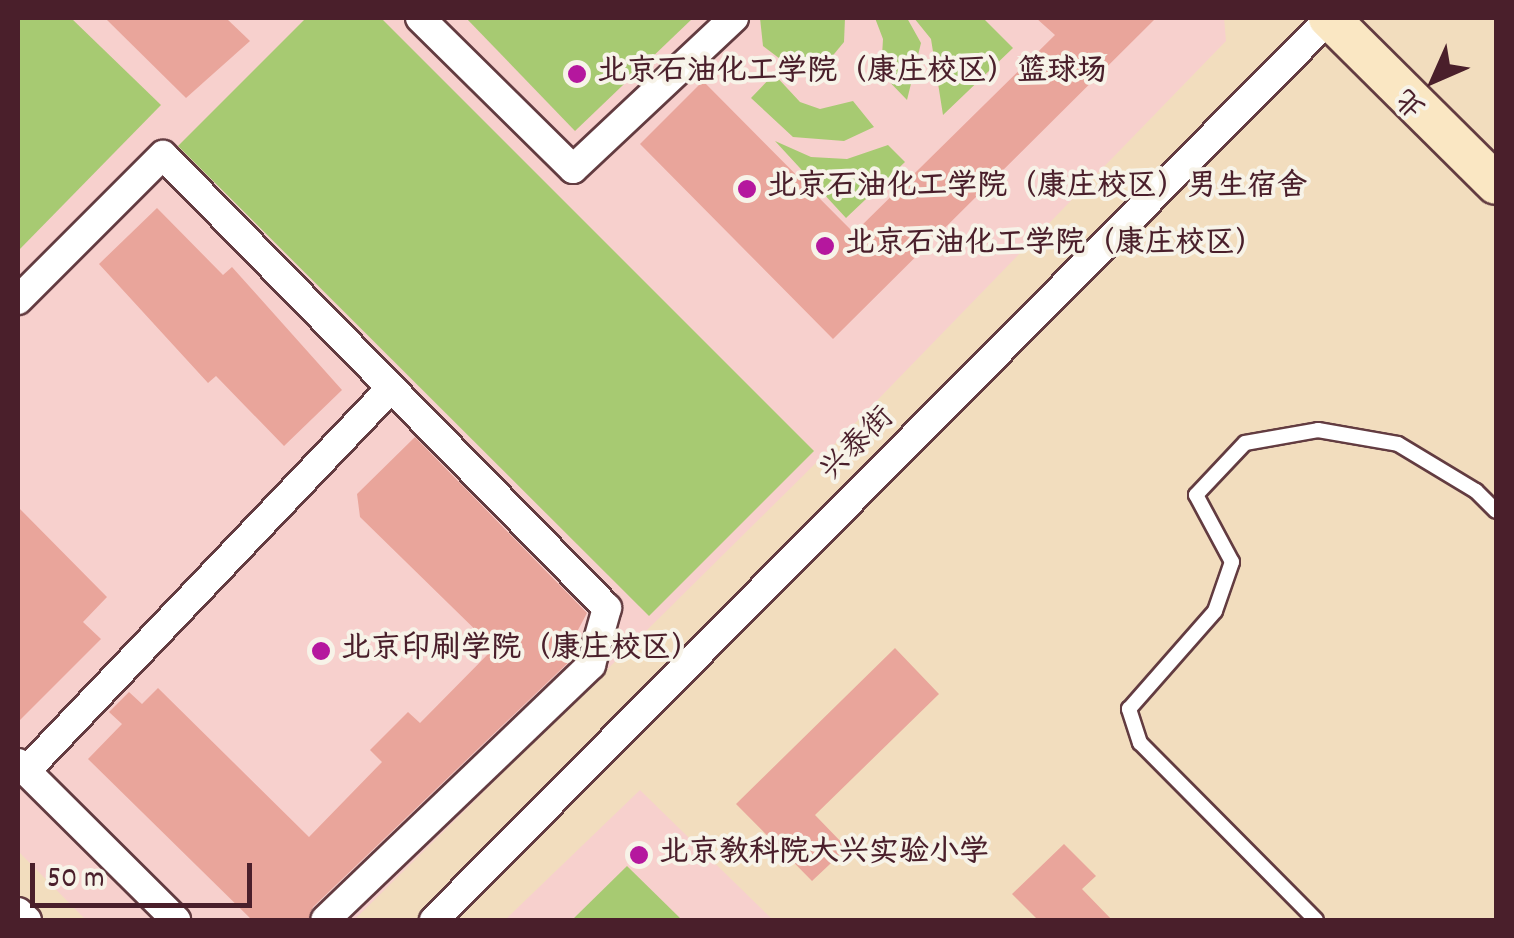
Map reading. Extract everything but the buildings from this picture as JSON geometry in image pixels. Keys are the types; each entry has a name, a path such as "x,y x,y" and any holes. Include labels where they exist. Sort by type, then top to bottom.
{"street":[{"path":"420,18 573,169 734,18"},
{"path":"1330,18 1496,184"},
{"name":"兴泰街","path":"434,920 1330,18"},
{"path":"18,300 163,155 607,608 591,665 325,920"},
{"path":"176,920 22,767 391,388"},
{"path":"18,912 26,920"}],"lane":[{"path":"1316,920 1140,743 1129,709 1215,611 1232,562 1196,495 1245,443 1318,430 1398,444 1476,491 1496,512"}],"shaded area":[{"name":"北京印刷学院（康庄校区）","path":"18,18 1224,18 1226,41 827,452 354,920 86,920 18,851"},
{"name":"北京教科院大兴实验小学","path":"640,790 773,920 505,920"}],"green space":[{"path":"18,18 71,18 161,105 18,251"},
{"path":"306,18 381,18 814,451 649,616 178,146"},
{"name":"北京石油化工学院（康庄校区）篮球场","path":"466,18 693,18 575,131"},
{"path":"760,18 845,18 844,42 825,65 796,71 763,46"},
{"path":"875,18 907,18 921,43 907,100 881,73 883,39"},
{"path":"914,18 983,18 1013,48 943,115 931,39"},
{"path":"774,74 800,102 820,109 853,101 874,127 844,141 793,137 751,98"},
{"path":"775,141 811,157 847,159 888,145 905,162 846,218"},
{"path":"627,866 682,920 572,920"}],"place":[{"name":"北京石油化工学院（康庄校区）篮球场","path":"577,74"},
{"name":"北京石油化工学院（康庄校区）男生宿舍","path":"747,189"},
{"name":"北京石油化工学院（康庄校区）","path":"825,246"},
{"name":"北京印刷学院（康庄校区）","path":"321,651"},
{"name":"北京教科院大兴实验小学","path":"639,855"}]}
